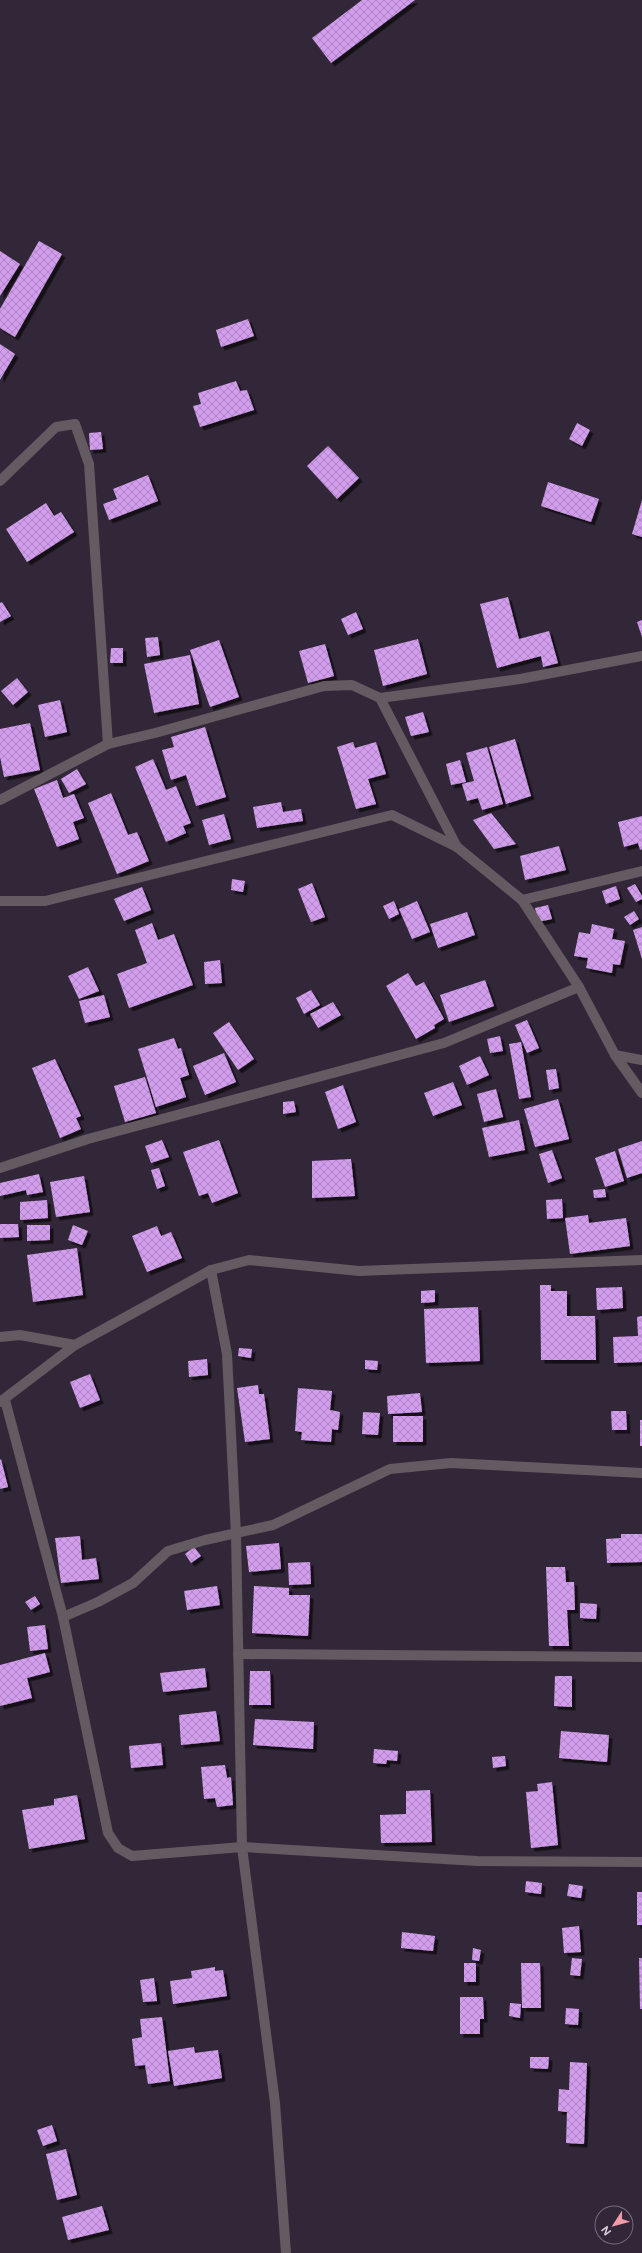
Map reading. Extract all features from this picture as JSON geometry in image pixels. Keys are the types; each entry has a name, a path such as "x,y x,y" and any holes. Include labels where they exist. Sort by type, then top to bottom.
{"street":[{"path":"0,481 56,427 75,424 89,464 108,744"},
{"path":"0,800 108,744 155,733 324,686 352,685 380,698 520,679 642,656"},
{"path":"380,698 456,847"},
{"path":"0,901 45,901 392,815 456,847 522,900 579,987 615,1055 642,1093"},
{"path":"522,900 642,871"},
{"path":"0,1168 88,1139 444,1042 579,987"},
{"path":"615,1055 642,1060"},
{"path":"642,1260 359,1271 249,1260 211,1270 75,1346 2,1401 63,1617 108,1833 118,1848 132,1856 242,1847 477,1861 642,1862"},
{"path":"211,1270 227,1354 236,1534 242,1847 275,2103 286,2253"},
{"path":"0,1337 20,1335 75,1346"},
{"path":"63,1617 98,1602 133,1583 168,1551 273,1525 390,1470 451,1463 642,1473"},
{"path":"238,1654 642,1657"}],"building":[{"path":"362,0 415,0 331,63 312,38"},
{"path":"39,241 62,254 15,337 0,328 0,309"},
{"path":"0,251 20,264 0,296"},
{"path":"248,319 254,336 221,347 216,330"},
{"path":"0,344 15,354 0,380"},
{"path":"236,381 240,391 247,390 254,410 200,427 193,406 201,404 198,393"},
{"path":"577,423 590,430 582,446 569,439"},
{"path":"101,432 103,449 90,450 89,433"},
{"path":"328,446 359,478 337,499 307,466"},
{"path":"148,475 158,501 109,520 103,504 117,499 113,489"},
{"path":"548,482 599,499 591,522 541,506"},
{"path":"642,500 642,537 632,534"},
{"path":"46,503 54,516 61,512 74,532 27,562 6,529"},
{"path":"508,597 519,639 549,631 558,663 543,667 541,656 497,668 480,604"},
{"path":"2,602 11,616 0,622 0,603"},
{"path":"356,612 363,629 348,635 341,619"},
{"path":"642,620 642,637 637,622"},
{"path":"158,637 160,655 147,657 145,638"},
{"path":"418,639 427,674 383,686 374,650"},
{"path":"219,640 239,697 210,707 190,650"},
{"path":"325,644 334,676 308,683 299,651"},
{"path":"111,648 123,648 123,663 110,663"},
{"path":"190,655 199,704 154,713 144,664"},
{"path":"17,678 28,692 13,705 1,691"},
{"path":"60,700 67,732 45,737 38,705"},
{"path":"423,712 429,732 411,736 405,717"},
{"path":"30,723 40,770 4,777 0,757 0,729"},
{"path":"205,727 226,797 196,806 186,775 171,780 162,750 174,747 171,737"},
{"path":"515,739 531,796 506,804 489,747"},
{"path":"353,742 355,748 376,742 386,774 368,779 376,804 356,809 337,747"},
{"path":"487,747 503,804 482,810 478,798 467,801 462,784 474,781 466,753"},
{"path":"153,759 166,790 176,786 191,823 183,826 186,833 166,842 135,767"},
{"path":"460,760 466,782 451,785 446,764"},
{"path":"77,769 86,784 69,793 61,779"},
{"path":"57,780 63,798 74,794 84,818 73,822 79,839 57,847 34,789"},
{"path":"111,793 128,835 137,832 149,861 117,874 88,803"},
{"path":"281,802 283,812 301,809 303,821 257,828 253,807"},
{"path":"491,813 516,844 494,849 473,820"},
{"path":"224,814 231,839 209,845 202,820"},
{"path":"642,816 642,849 640,850 638,843 624,847 618,822"},
{"path":"559,846 566,870 525,880 520,856"},
{"path":"232,879 245,881 243,892 231,890"},
{"path":"312,883 325,917 311,922 298,889"},
{"path":"635,884 642,896 642,899 636,902 627,888"},
{"path":"616,886 620,899 606,904 602,891"},
{"path":"142,887 151,910 124,921 114,899"},
{"path":"394,901 399,914 389,919 383,906"},
{"path":"417,901 430,932 412,939 399,909"},
{"path":"548,905 552,919 538,922 535,908"},
{"path":"634,911 639,919 630,925 624,917"},
{"path":"467,912 475,935 438,948 430,924"},
{"path":"152,923 158,940 174,934 193,985 129,1008 117,974 147,963 135,930"},
{"path":"592,924 614,929 612,939 625,941 620,965 613,964 612,973 586,968 588,958 574,956 579,932 590,934"},
{"path":"642,927 642,959 633,930"},
{"path":"220,960 222,983 205,984 204,962"},
{"path":"88,967 99,991 79,999 68,976"},
{"path":"408,973 416,986 424,982 444,1019 434,1025 435,1028 416,1039 386,986"},
{"path":"485,980 494,1006 449,1022 440,995"},
{"path":"311,990 320,1005 304,1014 296,998"},
{"path":"104,995 110,1017 85,1023 79,1001"},
{"path":"333,1002 341,1015 318,1028 310,1014"},
{"path":"527,1020 539,1048 527,1053 515,1025"},
{"path":"229,1022 254,1059 238,1070 213,1033"},
{"path":"500,1036 503,1051 490,1053 487,1039"},
{"path":"174,1038 178,1049 181,1048 189,1075 180,1078 186,1097 156,1107 138,1049"},
{"path":"521,1042 531,1097 519,1099 509,1044"},
{"path":"224,1053 236,1082 205,1095 193,1066"},
{"path":"480,1056 489,1075 467,1085 459,1066"},
{"path":"55,1059 81,1116 76,1118 81,1129 60,1138 32,1068"},
{"path":"556,1069 559,1088 549,1090 546,1070"},
{"path":"145,1077 156,1113 125,1122 114,1086"},
{"path":"453,1082 462,1105 433,1116 424,1093"},
{"path":"343,1085 356,1122 338,1129 325,1092"},
{"path":"496,1089 503,1117 484,1122 477,1094"},
{"path":"558,1099 569,1139 535,1147 524,1109"},
{"path":"294,1101 296,1112 283,1114 283,1102"},
{"path":"519,1120 525,1150 489,1157 482,1128"},
{"path":"162,1140 169,1157 151,1163 145,1146"},
{"path":"219,1140 238,1193 212,1203 208,1193 199,1196 183,1152"},
{"path":"642,1141 642,1173 627,1178 618,1149"},
{"path":"552,1150 562,1178 548,1183 539,1154"},
{"path":"615,1151 624,1181 605,1187 595,1158"},
{"path":"351,1159 355,1196 312,1198 312,1161"},
{"path":"159,1168 165,1186 157,1189 151,1170"},
{"path":"39,1174 43,1192 27,1195 26,1190 0,1196 0,1183"},
{"path":"84,1176 90,1212 56,1217 50,1182"},
{"path":"605,1189 606,1197 594,1198 593,1190"},
{"path":"562,1199 563,1218 547,1219 546,1200"},
{"path":"47,1200 48,1218 20,1220 20,1202"},
{"path":"588,1215 589,1223 626,1218 630,1246 570,1254 565,1218"},
{"path":"0,1224 18,1224 19,1237 0,1238"},
{"path":"27,1225 50,1225 50,1240 27,1241"},
{"path":"73,1225 88,1231 82,1245 68,1240"},
{"path":"157,1226 161,1236 171,1232 182,1258 147,1272 132,1236"},
{"path":"77,1248 83,1295 33,1302 27,1255"},
{"path":"540,1285 551,1285 551,1291 567,1291 567,1316 595,1316 596,1360 541,1360"},
{"path":"622,1287 623,1308 597,1310 596,1288"},
{"path":"435,1290 435,1302 421,1303 421,1291"},
{"path":"478,1307 480,1361 426,1363 424,1309"},
{"path":"642,1316 642,1362 614,1363 613,1337 638,1336 637,1317"},
{"path":"239,1348 252,1349 251,1358 238,1356"},
{"path":"207,1359 208,1375 189,1377 188,1361"},
{"path":"365,1360 378,1361 377,1370 365,1369"},
{"path":"90,1374 100,1400 80,1408 70,1382"},
{"path":"258,1385 259,1394 264,1394 270,1439 245,1442 237,1388"},
{"path":"298,1388 332,1391 330,1410 340,1412 338,1430 332,1429 331,1442 301,1440 302,1432 295,1431"},
{"path":"420,1393 422,1412 388,1414 387,1396"},
{"path":"611,1411 626,1411 627,1430 612,1430"},
{"path":"363,1412 380,1413 378,1435 362,1434"},
{"path":"393,1416 423,1416 423,1442 393,1442"},
{"path":"640,1420 642,1420 642,1446 640,1446"},
{"path":"1,1459 8,1487 0,1489 0,1460"},
{"path":"621,1534 642,1534 642,1562 607,1563 606,1539 621,1538"},
{"path":"80,1536 82,1560 96,1558 99,1579 61,1583 55,1538"},
{"path":"279,1543 281,1569 249,1572 246,1546"},
{"path":"194,1547 201,1556 191,1563 185,1554"},
{"path":"310,1562 311,1584 289,1585 288,1563"},
{"path":"546,1567 565,1567 566,1582 574,1582 575,1610 567,1610 569,1646 549,1646"},
{"path":"217,1586 220,1605 187,1610 184,1591"},
{"path":"254,1586 289,1588 289,1595 310,1595 308,1636 252,1633"},
{"path":"35,1596 40,1604 31,1610 25,1602"},
{"path":"580,1603 597,1604 596,1619 580,1618"},
{"path":"45,1625 48,1649 30,1651 27,1627"},
{"path":"45,1653 50,1672 27,1678 32,1698 0,1706 0,1665"},
{"path":"205,1668 207,1687 163,1692 160,1673"},
{"path":"250,1671 270,1671 271,1705 249,1705"},
{"path":"555,1676 572,1676 572,1707 554,1706"},
{"path":"216,1711 220,1741 181,1745 179,1715"},
{"path":"255,1719 314,1722 313,1749 253,1745"},
{"path":"561,1731 609,1735 607,1762 559,1758"},
{"path":"161,1743 163,1765 131,1768 129,1746"},
{"path":"374,1749 398,1751 397,1761 387,1760 386,1764 373,1763"},
{"path":"505,1756 506,1766 493,1768 492,1757"},
{"path":"225,1765 227,1778 231,1777 233,1805 217,1807 215,1798 204,1799 201,1767"},
{"path":"552,1782 558,1845 531,1848 526,1792 538,1791 537,1784"},
{"path":"430,1790 432,1842 381,1843 380,1815 406,1814 406,1791"},
{"path":"77,1795 85,1839 29,1849 22,1810 54,1805 54,1799"},
{"path":"526,1881 542,1883 541,1894 525,1892"},
{"path":"569,1884 583,1886 581,1898 567,1896"},
{"path":"637,1892 642,1892 642,1925 637,1925"},
{"path":"579,1926 581,1952 564,1953 562,1928"},
{"path":"402,1932 435,1936 433,1951 401,1948"},
{"path":"473,1948 481,1950 479,1961 472,1960"},
{"path":"572,1958 582,1959 580,1976 570,1975"},
{"path":"639,1958 642,1958 642,2009 640,2009"},
{"path":"464,1963 476,1963 476,1982 464,1982"},
{"path":"521,1963 540,1963 541,2008 522,2008"},
{"path":"215,1967 215,1971 223,1970 227,1996 173,2004 170,1981 192,1978 191,1971"},
{"path":"154,1978 157,2001 143,2002 140,1980"},
{"path":"460,1997 483,1997 484,2019 480,2019 480,2034 460,2034"},
{"path":"510,2003 521,2004 520,2018 509,2016"},
{"path":"566,2008 579,2009 578,2025 565,2024"},
{"path":"162,2017 170,2081 148,2084 145,2065 135,2066 132,2039 142,2037 140,2019"},
{"path":"194,2047 195,2053 218,2050 222,2078 174,2086 168,2051"},
{"path":"530,2057 549,2057 548,2069 530,2068"},
{"path":"570,2062 587,2063 584,2144 566,2143 567,2112 558,2111 559,2089 569,2090"},
{"path":"52,2125 57,2141 43,2146 37,2130"},
{"path":"66,2149 77,2195 57,2200 46,2154"},
{"path":"102,2206 109,2230 68,2240 62,2217"}]}
